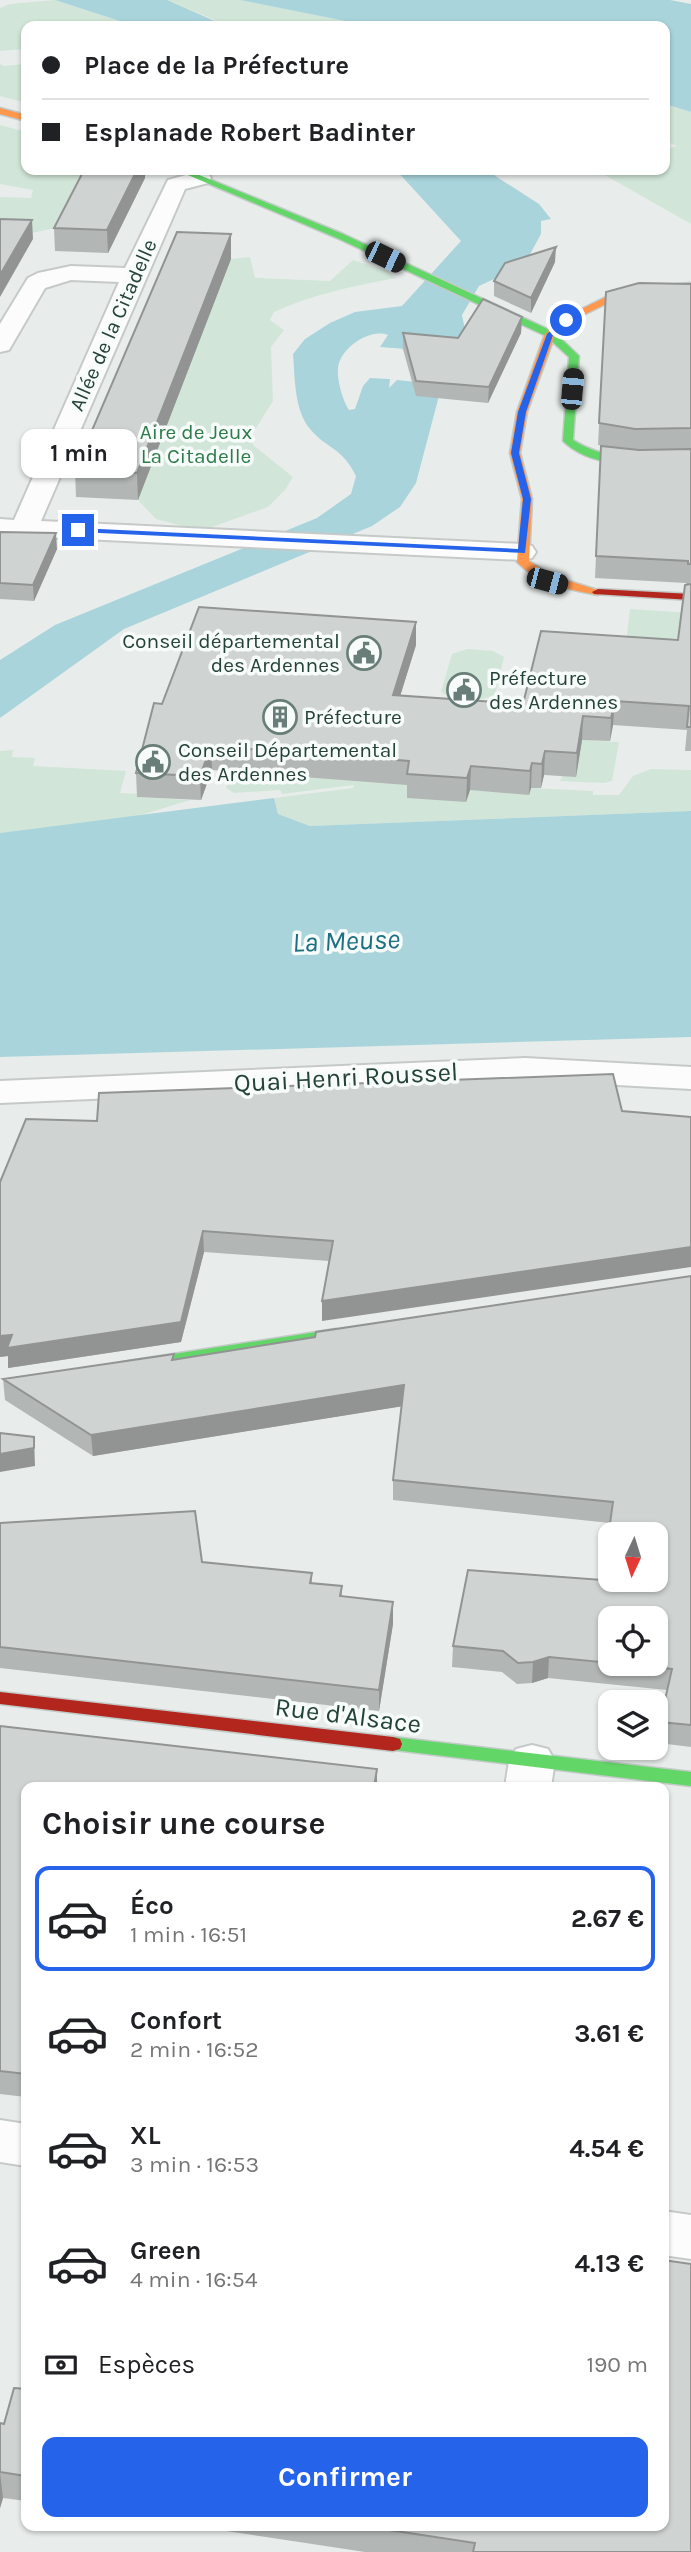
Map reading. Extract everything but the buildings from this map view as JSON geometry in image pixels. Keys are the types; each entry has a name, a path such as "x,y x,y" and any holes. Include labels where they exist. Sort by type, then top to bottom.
{"main road":[{"path":"0,111 21,117"},
{"path":"192,175 340,236 550,334 575,356 568,441 571,445 598,456 691,460"},
{"path":"561,304 691,286"},
{"path":"611,298 566,320 550,334 522,412 515,453 527,499 523,562 531,572 547,581 564,585 691,597"},
{"path":"508,314 530,309"},
{"path":"111,1368 345,1333"},
{"name":"Rue d'Alsace","path":"0,1698 530,1774 691,1779"}],"street":[{"name":"Allée de la Citadelle","path":"12,527 176,186 189,175"},
{"path":"0,345 36,283 46,277 61,272 134,276"},
{"path":"12,527 522,552"},
{"name":"Quai Henri Roussel","path":"2,1095 525,1069 691,1078"},
{"path":"0,2141 21,2144"},
{"path":"669,2234 691,2236"}],"green space":[{"path":"55,0 120,21 21,21 21,49 0,51 0,8 10,4"},
{"path":"167,0 240,0 345,21 217,21"},
{"path":"0,63 3,66 21,64 21,102 0,96"},
{"path":"670,106 691,112 691,224 605,175 670,175 670,148 677,146 670,143"},
{"path":"0,125 21,131 21,175 147,175 69,225 32,233 0,229 0,197 31,198 33,190 0,184"},
{"name":"Aire de Jeux La Citadelle","path":"250,257 255,278 330,281 353,260 387,271 396,278 319,295 274,312 270,320 284,330 271,347 273,401 251,436 253,445 293,477 285,490 268,507 201,531 156,519 138,500 231,259"},
{"path":"630,609 691,613 682,637 652,642 626,642"},
{"path":"467,649 493,651 504,657 495,695 467,700 441,692 452,654"},
{"path":"582,740 619,742 612,781 560,781"},
{"path":"13,750 12,757 35,758 33,766 126,771 120,793 138,794 138,797 190,800 138,816 0,833 0,751"},
{"path":"651,769 691,770 691,811 310,826 278,814 274,798 353,788 354,785 282,794 280,790 234,793 226,788 231,774 241,770 529,795 531,788 619,795 633,776"}],"water":[{"path":"55,0 167,0 215,21 120,21"},
{"path":"240,0 670,0 691,4 691,112 670,106 670,21 345,21"},
{"path":"401,175 494,175 539,204 551,219 541,221 541,234 529,256 509,272 479,286 462,315 467,339 458,353 380,347 388,335 373,334 357,341 344,353 338,368 339,384 349,410 355,409 363,386 370,378 390,379 389,388 397,380 416,382 440,392 416,483 400,507 372,526 124,629 0,718 0,660 55,625 317,518 351,494 356,476 351,467 310,429 301,412 296,393 293,354 305,339 330,323 355,312 402,306 461,241"},
{"name":"La Meuse","path":"274,798 278,814 310,826 691,811 691,1037 0,1057 0,833"}],"traffic: fast":[{"path":"192,175 340,236 550,334 574,356 568,441 581,450 627,461 691,460"},
{"path":"122,1367 336,1334"},
{"path":"393,1744 691,1779"}],"traffic: slow":[{"path":"0,111 21,117"},
{"path":"598,592 558,582 523,562 527,499 515,453 522,412 550,334 566,320 611,298 648,290 691,286"}],"traffic: jam":[{"path":"598,592 691,597"},
{"path":"0,1698 393,1744"}],"place":[{"name":"Conseil départemental des Ardennes","path":"364,653"},
{"name":"Préfecture des Ardennes","path":"464,690"},
{"name":"Préfecture","path":"280,717"},
{"name":"Conseil Départemental des Ardennes","path":"153,762"}],"route":[{"path":"78,530 522,552 527,499 515,453 522,412 550,334 566,320"}]}
